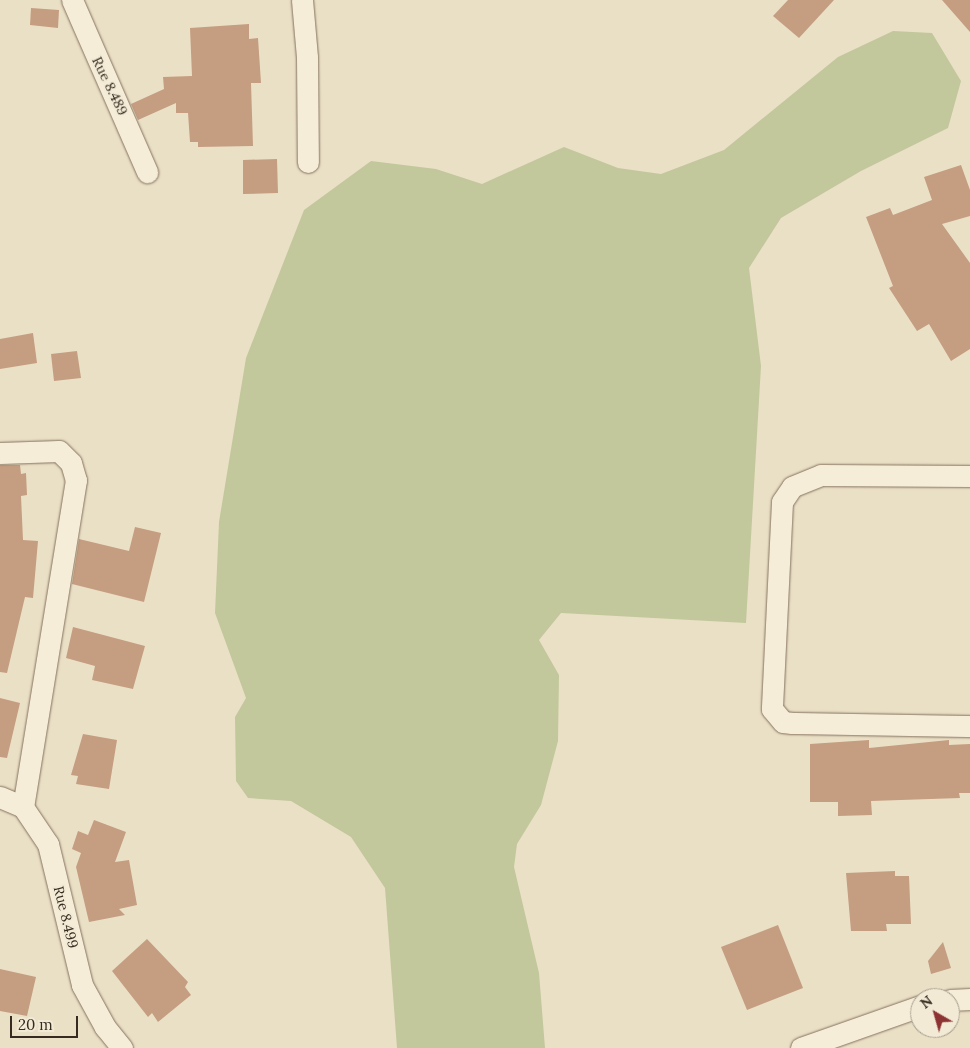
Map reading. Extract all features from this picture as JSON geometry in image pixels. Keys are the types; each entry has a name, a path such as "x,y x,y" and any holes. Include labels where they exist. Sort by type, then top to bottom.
{"street":[{"name":"Rue 8.489","path":"72,0 147,172"},
{"path":"302,0 307,57 308,162"},
{"path":"0,453 59,451 71,463 76,480 23,807 0,797"},
{"path":"970,476 821,475 792,487 782,502 772,709 783,722 792,723 970,726"},
{"name":"Rue 8.499","path":"23,807 48,844 82,985 105,1027 122,1048"},
{"path":"801,1048 910,1010"}],"green space":[{"path":"893,31 932,33 961,81 948,128 861,171 781,218 749,268 761,366 746,623 561,613 539,640 559,675 558,741 541,805 517,844 514,867 539,973 545,1048 397,1048 385,888 351,837 291,801 248,798 236,781 235,717 246,698 215,613 219,522 246,358 304,210 371,161 436,169 482,184 564,147 618,168 661,174 724,150 838,57"}],"building":[{"path":"788,0 834,0 799,38 773,16"},
{"path":"942,0 970,0 970,32"},
{"path":"31,8 59,10 58,28 30,25"},
{"path":"249,24 249,39 258,38 261,83 251,83 253,146 198,147 198,142 190,142 188,113 176,113 176,103 138,120 131,104 164,89 163,77 192,76 190,28"},
{"path":"277,159 278,193 243,194 243,160"},
{"path":"961,165 970,190 970,216 942,224 970,263 970,349 951,361 929,324 917,331 889,288 893,286 866,217 890,208 893,215 932,200 924,177"},
{"path":"33,333 37,363 0,369 0,339"},
{"path":"77,351 81,378 54,381 51,354"},
{"path":"0,465 20,465 21,474 26,473 27,495 21,496 23,540 38,541 33,598 25,597 7,673 0,672"},
{"path":"135,527 161,533 144,602 72,584 79,539 129,551"},
{"path":"73,627 145,646 133,689 92,680 95,666 66,658"},
{"path":"0,698 20,703 7,758 0,757"},
{"path":"83,734 117,740 109,789 76,784 78,776 71,775"},
{"path":"869,740 869,748 949,740 949,745 970,744 970,793 959,793 960,798 871,801 872,815 838,816 838,802 810,802 810,744"},
{"path":"94,820 126,832 115,862 129,860 137,905 119,909 125,915 89,922 76,867 81,853 72,849 78,831 88,835"},
{"path":"895,871 895,876 909,876 911,924 886,924 887,931 851,931 846,873"},
{"path":"778,925 803,988 747,1010 721,947"},
{"path":"147,939 188,982 185,987 191,995 158,1022 152,1013 148,1017 112,971"},
{"path":"943,942 951,968 931,974 928,961"},
{"path":"0,969 36,977 27,1016 0,1011"}]}
